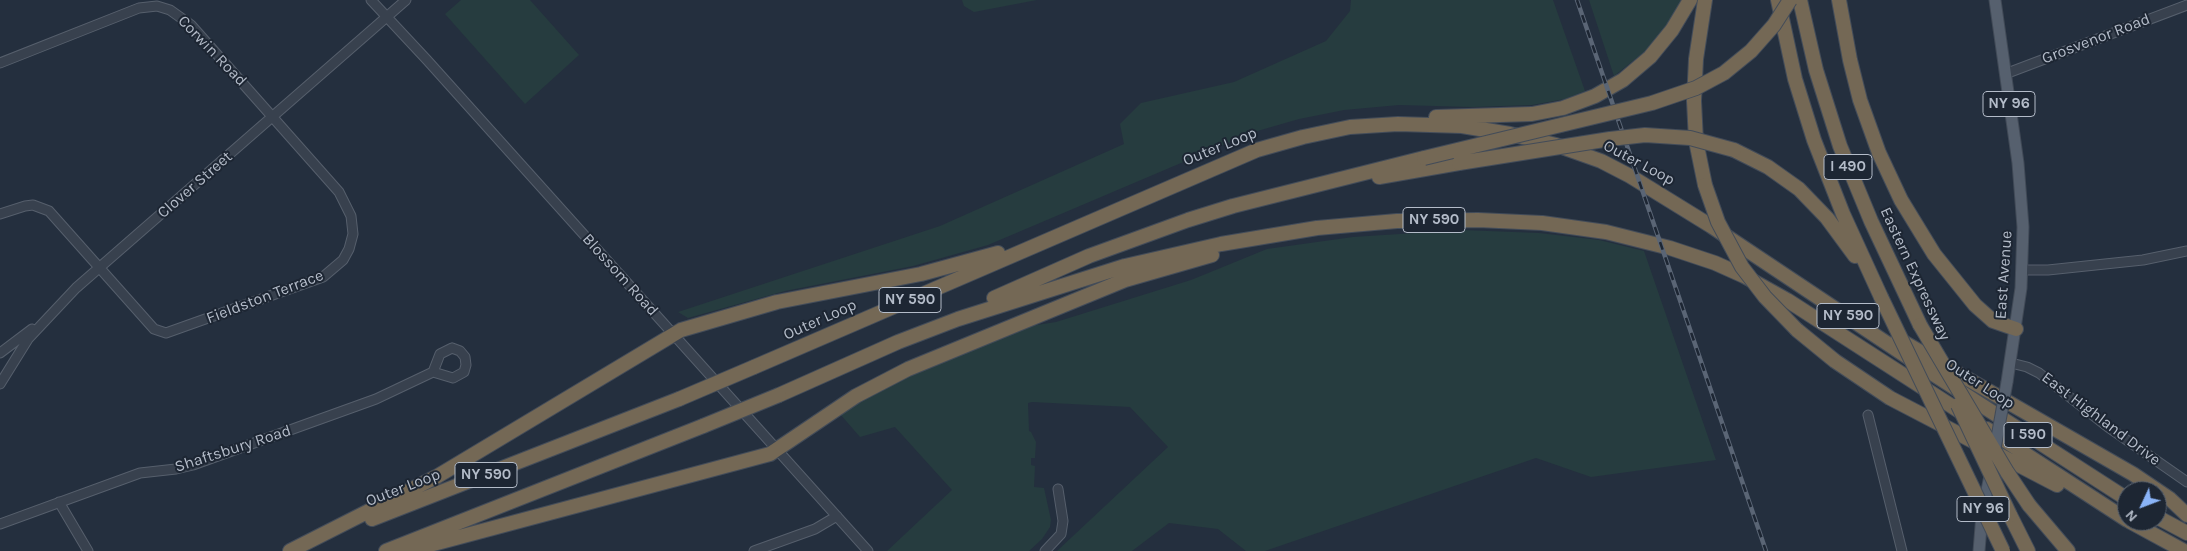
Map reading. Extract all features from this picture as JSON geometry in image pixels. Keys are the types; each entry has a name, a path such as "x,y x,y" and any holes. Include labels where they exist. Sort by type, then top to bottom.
{"highway":[{"path":"1350,128 1382,121 1414,118 1527,115 1552,111 1579,103 1617,84 1646,61 1669,35 1690,0"},
{"path":"1705,0 1696,59 1694,101 1696,141 1705,185 1718,222 1742,267 1765,297 1797,330 1840,364 1906,406 2117,515"},
{"name":"I 490","path":"1778,0 1793,71 1814,140 1840,207 2003,551"},
{"path":"898,342 1107,248 1188,220 1424,158 1652,103 1696,88 1730,69 1751,51 1771,30 1790,0"},
{"name":"Eastern Expressway","path":"1800,0 1816,70 1840,146 1864,206 2028,551"},
{"path":"1839,0 1850,60 1860,100 1879,153 1902,200 1934,254 1969,298 1993,321 2016,329"},
{"name":"Outer Loop","path":"291,551 679,399 1242,155 1288,140 1350,128 1406,124 1462,126 1510,134 1556,145 1601,162 1630,176 1671,200 1765,261 1930,372 2117,493"},
{"path":"1275,196 1593,141 1645,135 1690,138 1734,150 1768,167 1811,200 1846,243 1881,297"},
{"name":"Outer Loop","path":"386,551 779,395 898,342 974,313 1118,267 1221,244 1317,228 1405,220 1446,219 1510,221 1591,230 1670,248 1730,270 1765,288 1943,400 2117,514"},
{"path":"407,551 766,455 777,450 848,401 889,378 1106,287 1164,267 1317,228"},
{"path":"291,551 436,477 673,334 777,302 951,267 1066,232"},
{"path":"1765,261 1959,375 2126,469 2183,511"},
{"path":"1920,325 2007,472 2030,505 2068,551"},
{"path":"2167,522 2187,533"},
{"name":"Outer Loop","path":"2147,531 2184,551"}],"main road":[{"name":"East Avenue","path":"1978,551 1982,514 2011,363 2022,270 2021,195 1995,0"}],"street":[{"name":"Blossom Road","path":"371,0 868,551"},
{"name":"Clover Street","path":"0,384 13,360 45,319 99,267 406,0"},
{"name":"Grosvenor Road","path":"2005,74 2187,5"},
{"name":"Corwin Road","path":"0,63 132,10 157,6 170,10 184,19 273,116"},
{"name":"Fieldston Terrace","path":"0,214 25,206 43,207 49,211 154,329 166,333 318,279 339,265 349,249 353,234 351,216 339,192 273,116"},
{"path":"2022,270 2048,270 2143,260 2187,251"},
{"path":"0,353 45,319"},
{"name":"East Highland Drive","path":"2011,363 2027,367 2039,373 2108,427 2187,482"},
{"name":"Shaftsbury Road","path":"0,524 140,473 176,470 193,466 376,399 433,372"},
{"path":"1868,415 1902,551"},
{"path":"1045,551 1061,534 1063,521 1058,490"},
{"path":"59,502 88,551"},
{"path":"754,551 815,529 837,516"}],"green space":[{"path":"461,0 530,0 579,55 525,104 445,14"},
{"path":"962,0 1037,0 974,12 964,6"},
{"path":"1351,0 1553,0 1585,91 1565,99 1532,105 1472,107 1399,105 1344,110 1299,119 1254,132 988,245 913,266 785,291 688,318 678,312 940,226 1124,144 1120,124 1141,103 1234,82 1326,41 1350,11"},
{"path":"1589,0 1682,0 1664,30 1643,53 1614,76"},
{"path":"1462,230 1539,233 1599,240 1644,251 1716,460 1591,477 1536,458 1265,551 1246,551 1218,529 1169,523 1132,551 1057,551 1168,447 1130,407 1032,402 1028,403 1029,431 1036,442 1035,458 1031,458 1031,465 1035,466 1034,487 1044,488 1051,520 1050,527 1042,539 1029,551 887,551 952,490 895,427 860,437 840,414 863,398 933,364 1024,327 1056,322 1191,280 1267,249 1353,237"}],"railway":[{"path":"1577,0 1766,551"}]}
